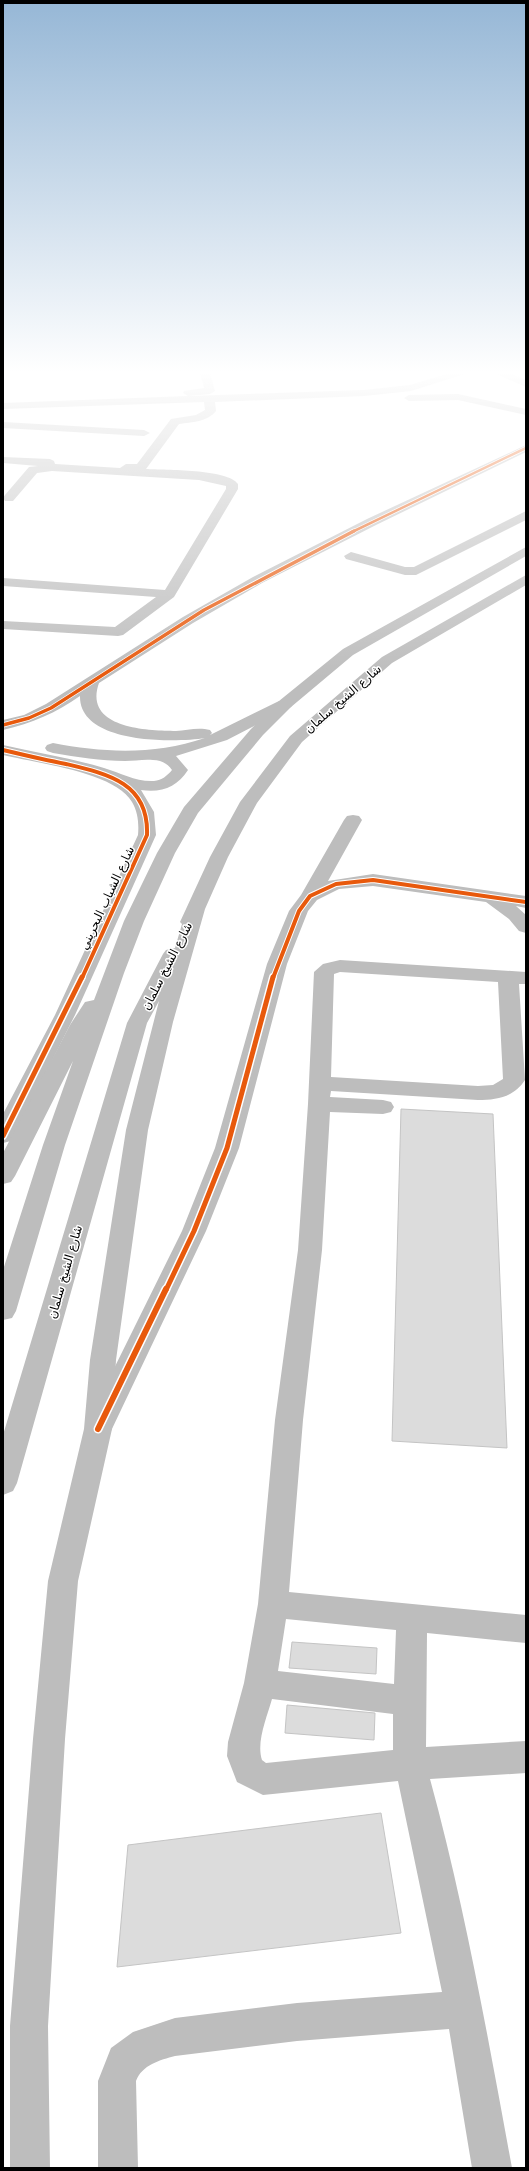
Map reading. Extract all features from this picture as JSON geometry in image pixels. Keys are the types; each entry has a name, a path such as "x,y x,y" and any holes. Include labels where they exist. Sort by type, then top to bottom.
{"street":[{"path":"9,498 28,474"},
{"path":"3,625 118,632 169,594 232,490 232,484 226,480 199,476 165,474"},
{"path":"3,725 33,718 47,711 218,601 307,553 471,474"},
{"path":"351,556 405,570 416,571 526,515"},
{"path":"3,1311 54,1145 114,973 134,921 166,853 190,811 257,732 285,704 348,652 526,552"},
{"name":"شارع الشيخ سلمان","path":"3,1483 137,1023 196,909 219,857 249,802 296,739 387,660 526,579"},
{"path":"3,582 169,594"},
{"path":"93,680 88,696 89,705 97,716 109,724 129,732 143,735 194,735 248,723"},
{"path":"155,755 199,745 248,723 285,704"},
{"path":"3,738 93,754 155,755 168,758 177,763 180,770 176,777 167,783 153,787 140,786 115,778"},
{"name":"شارع الشباب البحريني","path":"3,750 100,772 115,778 132,791 144,805 149,820 147,835 65,1015 3,1136"},
{"path":"98,1429 194,1231 227,1148 277,964 299,911 310,896 353,820"},
{"path":"310,896 322,888 336,884 373,880 526,902"},
{"path":"488,896 504,905 526,927"},
{"path":"30,2168 29,2026 49,1739 63,1581 98,1429 103,1360 137,1130 163,1022 196,909"},
{"path":"319,1093 494,1093 507,1089 514,1080 517,978 340,966 330,968 324,972 322,979 319,1093 310,1250 289,1420 273,1604 260,1683 244,1742 244,1756 249,1771 263,1779 410,1764 526,1757"},
{"path":"3,1176 80,1025 114,973"},
{"path":"319,1093 383,1108"},
{"path":"273,1604 526,1629"},
{"path":"412,1618 410,1764 424,1818 464,2009 492,2168"},
{"path":"260,1683 410,1701"},
{"path":"118,2168 117,2081 124,2062 146,2045 175,2037 297,2022 464,2009"}],"building":[{"path":"401,1109 493,1114 507,1448 392,1441"},
{"path":"292,1642 377,1648 376,1674 289,1668"},
{"path":"287,1705 375,1713 374,1740 285,1733"},
{"path":"381,1813 401,1933 117,1967 128,1845"}],"cycle path":[{"path":"3,725 29,718 51,708 157,639 257,580 471,474"},
{"path":"3,750 100,772 121,782 129,788 142,803 146,812 147,823 147,835 65,1015 3,1136"},
{"path":"98,1429 194,1231 227,1148 277,964 299,911 310,896 322,889 336,884 373,880 526,902"}]}
